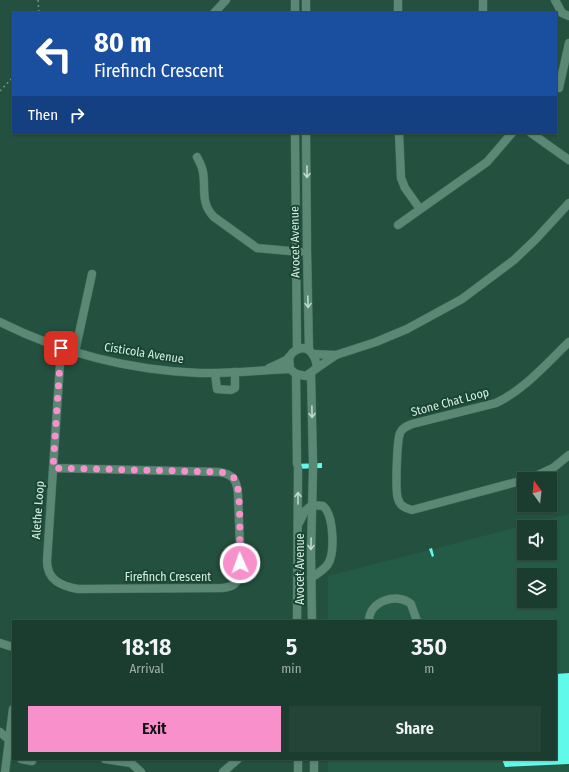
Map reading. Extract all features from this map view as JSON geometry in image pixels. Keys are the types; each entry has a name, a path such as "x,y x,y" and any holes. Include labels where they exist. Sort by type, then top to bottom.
{"street":[{"path":"215,12 226,0"},
{"path":"295,0 295,12"},
{"path":"306,0 306,12"},
{"path":"398,0 398,12"},
{"path":"483,0 483,12"},
{"path":"555,0 565,15"},
{"path":"559,88 569,43"},
{"name":"Avocet Avenue","path":"296,134 297,349"},
{"name":"Avocet Avenue","path":"306,134 307,251 311,352"},
{"path":"399,134 401,178 405,188 420,209"},
{"path":"398,225 487,162 511,134"},
{"path":"532,134 568,160"},
{"path":"197,157 203,172 204,198 209,212 257,248 296,252 307,251"},
{"path":"336,355 297,349 289,357 293,371 306,376 336,355 376,342 407,329 462,298 514,260 536,239 569,203"},
{"path":"75,352 92,274"},
{"name":"Cisticola Avenue","path":"0,322 20,332 61,348 106,361 165,370 215,372 267,370 293,371"},
{"name":"Stone Chat Loop","path":"517,482 412,510 407,509 400,503 397,490 399,434 406,427 412,424 496,403 504,399 523,385 569,342"},
{"name":"Alethe Loop","path":"51,577 47,568 47,561 61,348"},
{"path":"311,352 314,370"},
{"name":"Cisticola Avenue","path":"267,370 289,357"},
{"name":"Avocet Avenue","path":"312,620 311,578 314,370"},
{"name":"Avocet Avenue","path":"293,371 298,466 297,620"},
{"path":"215,372 217,389 231,390 235,388 235,372"},
{"path":"544,472 553,468 569,455"},
{"name":"Firefinch Crescent","path":"51,577 60,584 78,589 206,589 234,586 241,573 238,494 236,482 231,475 219,472 53,468"},
{"path":"298,527 303,513 312,505 321,505 329,513 332,552 327,565 311,578"},
{"path":"369,620 370,611 374,605 399,599 411,604 417,620"},
{"path":"0,643 12,647"},
{"path":"5,772 10,757 9,740 12,717"},
{"path":"0,732 9,740"},
{"path":"26,760 32,761"},
{"path":"118,760 131,761 142,772"},
{"path":"224,772 237,760"},
{"path":"298,760 298,772"},
{"path":"314,760 314,772"}],"path":[{"path":"38,0 39,12"},
{"path":"0,91 12,78"}],"shaded area":[{"path":"569,514 569,772 328,772 328,760 557,760 557,620 328,620 328,576 517,527 517,560 557,560 557,520 546,520"}],"building":[{"path":"322,463 322,468 294,469 294,464"},
{"path":"432,548 434,556 432,557 429,549"},
{"path":"569,673 569,764 505,767 502,760 557,760 557,674"}],"route":[{"path":"61,348 53,468 219,472 231,475 235,479 238,494 240,563"}]}
